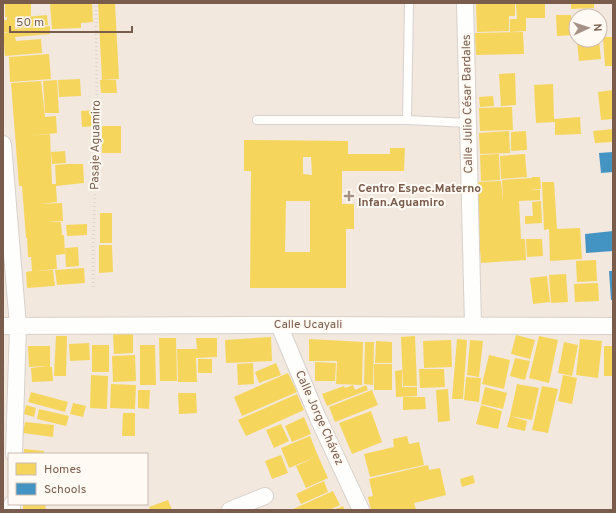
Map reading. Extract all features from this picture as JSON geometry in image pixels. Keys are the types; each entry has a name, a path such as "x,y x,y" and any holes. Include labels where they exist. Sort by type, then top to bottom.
{"street":[{"name":"Calle Julio César Bardales","path":"465,3 473,325"},
{"path":"3,144 11,326 14,453"},
{"name":"Calle Jorge Chávez","path":"279,325 318,418 361,510"},
{"name":"Calle Ucayali","path":"11,326 613,326"},
{"path":"230,510 265,496"}],"lane":[{"path":"407,120 409,3"},
{"path":"257,120 407,120 468,124"}],"path":[{"name":"Pasaje Aguamiro","path":"93,287 97,135 96,3"}],"shaded area":[{"path":"3,3 613,3 613,510 3,510"}],"building: Homes":[{"path":"5,3 31,3 31,16 15,17 15,29 50,26 50,34 15,37 16,41 41,39 42,53 5,56 3,33 10,32 3,32 3,20 7,20 7,17 5,17"},
{"path":"50,3 92,3 93,22 81,23 81,28 52,29"},
{"path":"98,3 115,3 119,79 102,80"},
{"path":"476,3 515,3 515,16 509,16 509,31 477,32"},
{"path":"516,3 545,3 545,18 526,18 526,31 510,32 510,19 517,19"},
{"path":"571,3 594,3 594,8 571,8"},
{"path":"47,15 48,25 17,28 16,18"},
{"path":"556,15 568,15 568,35 557,36"},
{"path":"523,32 524,54 476,55 475,33"},
{"path":"608,37 613,37 613,66 605,66 604,48 608,48"},
{"path":"578,48 600,48 601,59 579,61"},
{"path":"49,54 51,79 10,82 9,57"},
{"path":"515,73 516,105 501,106 499,74"},
{"path":"80,79 81,96 59,97 58,80"},
{"path":"57,80 59,113 45,113 43,81"},
{"path":"100,80 116,80 117,93 101,93"},
{"path":"41,81 45,117 56,116 57,133 27,136 50,134 52,184 56,184 55,165 83,164 84,183 56,186 57,202 40,204 62,203 63,221 46,222 61,222 62,235 64,235 65,254 56,255 57,269 34,271 53,270 55,286 27,288 26,272 32,271 31,257 28,257 22,186 19,186 11,83"},
{"path":"553,84 554,119 580,117 581,134 555,135 555,122 536,123 534,85"},
{"path":"613,90 613,119 601,120 598,92"},
{"path":"493,96 494,106 480,107 479,97"},
{"path":"512,107 513,130 480,131 479,108"},
{"path":"94,110 95,126 82,127 81,111"},
{"path":"102,126 121,126 121,153 102,153"},
{"path":"613,129 613,142 595,143 593,131"},
{"path":"509,131 510,153 480,154 479,133"},
{"path":"526,131 527,150 511,151 511,132"},
{"path":"244,140 348,141 348,154 390,154 390,148 405,148 404,171 342,171 342,204 354,204 354,229 346,229 346,288 250,288 251,171 244,171","holes":["303,157 311,157 312,175 303,174","286,201 310,201 310,252 285,252"]},
{"path":"65,151 66,163 52,164 51,152"},
{"path":"499,154 500,180 481,181 480,155"},
{"path":"525,154 527,177 501,179 500,156"},
{"path":"540,177 541,189 530,190 540,190 540,200 519,201 521,239 525,239 526,260 481,263 475,182 501,181 503,202 502,180"},
{"path":"542,182 554,182 557,229 580,228 582,259 550,261 549,229 544,230"},
{"path":"541,201 542,223 525,224 525,216 533,216 532,202"},
{"path":"100,213 112,213 112,243 100,243"},
{"path":"87,224 87,235 67,236 66,225"},
{"path":"526,239 542,239 543,256 527,257"},
{"path":"99,245 112,245 113,272 99,273"},
{"path":"78,247 79,266 66,267 65,248"},
{"path":"596,260 597,281 577,282 576,261"},
{"path":"84,268 85,283 57,285 55,270"},
{"path":"566,274 568,302 551,303 549,275"},
{"path":"547,276 550,302 533,304 530,278"},
{"path":"598,283 599,301 575,302 574,284"},
{"path":"133,333 133,353 114,354 113,334"},
{"path":"516,335 535,340 530,359 511,354"},
{"path":"56,336 67,336 66,376 54,376"},
{"path":"415,336 417,386 403,386 401,337"},
{"path":"539,336 558,340 549,383 529,378"},
{"path":"271,337 272,361 226,363 225,340"},
{"path":"159,338 176,338 177,381 160,381"},
{"path":"196,338 217,338 217,357 196,358 197,382 178,382 177,349 197,349"},
{"path":"309,339 363,342 362,385 336,384 337,361 309,361"},
{"path":"457,339 467,340 463,399 452,399"},
{"path":"580,339 602,341 598,378 576,375"},
{"path":"451,340 452,367 424,368 423,341"},
{"path":"470,340 483,341 479,377 467,375"},
{"path":"376,341 392,342 392,363 375,363"},
{"path":"365,342 374,342 373,385 364,384"},
{"path":"564,342 578,345 572,376 558,373"},
{"path":"89,343 90,360 70,361 69,344"},
{"path":"92,345 109,345 109,372 92,372"},
{"path":"140,345 155,345 156,385 140,385"},
{"path":"28,346 50,346 50,367 52,367 53,381 32,382 31,368 47,366 29,367"},
{"path":"604,346 613,346 613,376 604,376"},
{"path":"135,355 136,381 113,382 112,356"},
{"path":"489,355 510,360 504,389 482,384"},
{"path":"515,358 530,361 525,380 510,376"},
{"path":"198,359 212,359 212,373 198,373"},
{"path":"315,362 336,363 335,381 315,381"},
{"path":"253,363 254,384 238,385 237,364"},
{"path":"276,363 281,375 259,383 255,372"},
{"path":"374,364 392,364 392,390 374,390"},
{"path":"419,369 444,369 445,387 420,388"},
{"path":"402,370 402,387 417,387 417,396 396,397 395,371"},
{"path":"288,373 297,392 242,416 234,397"},
{"path":"91,375 108,376 107,409 90,408"},
{"path":"563,375 577,378 572,404 558,401"},
{"path":"466,377 481,378 479,402 464,400"},
{"path":"111,384 136,385 135,409 110,408"},
{"path":"517,384 539,388 532,420 510,416"},
{"path":"353,385 355,390 366,385 368,390 327,406 322,394 344,386 345,388"},
{"path":"542,386 558,389 548,433 532,430"},
{"path":"485,387 507,393 503,409 481,404"},
{"path":"448,389 450,421 438,422 436,390"},
{"path":"138,390 150,390 149,409 138,408"},
{"path":"372,390 378,405 335,422 329,407"},
{"path":"31,392 68,402 65,412 28,402"},
{"path":"178,393 196,393 197,413 179,414"},
{"path":"297,394 304,410 246,436 238,420"},
{"path":"403,397 425,397 426,409 403,410"},
{"path":"73,403 86,406 83,417 70,414"},
{"path":"26,405 36,408 34,417 24,414"},
{"path":"481,405 502,411 498,429 476,424"},
{"path":"39,409 69,416 66,426 37,419"},
{"path":"371,411 382,442 352,454 339,423"},
{"path":"123,413 135,413 135,436 122,436"},
{"path":"510,416 527,421 525,431 507,427"},
{"path":"304,417 311,434 292,442 285,426"},
{"path":"25,422 54,425 53,437 23,433"},
{"path":"281,424 289,441 274,448 266,430"},
{"path":"310,436 318,456 289,468 281,448"},
{"path":"407,436 409,444 419,442 424,465 370,477 364,454 394,447 393,439"},
{"path":"24,449 44,451 44,453 24,453"},
{"path":"281,455 288,473 272,479 265,461"},
{"path":"318,456 328,478 306,488 296,466"},
{"path":"428,465 429,470 440,468 446,495 414,503 416,510 371,510 368,497 373,496 369,479"},
{"path":"473,475 475,483 462,487 460,479"},
{"path":"324,481 328,492 301,504 296,494"},
{"path":"333,491 340,505 329,510 291,510"},
{"path":"168,500 172,510 150,510 149,507"},
{"path":"23,505 45,505 46,510 23,510"},
{"path":"343,506 345,510 333,510"}],"building: Schools":[{"path":"613,152 613,172 601,173 599,153"},
{"path":"613,231 613,251 586,253 585,234"},
{"path":"609,271 613,271 613,300 611,300"}],"place":[{"name":"Centro Espec.Materno Infan.Aguamiro","path":"349,196"}]}
